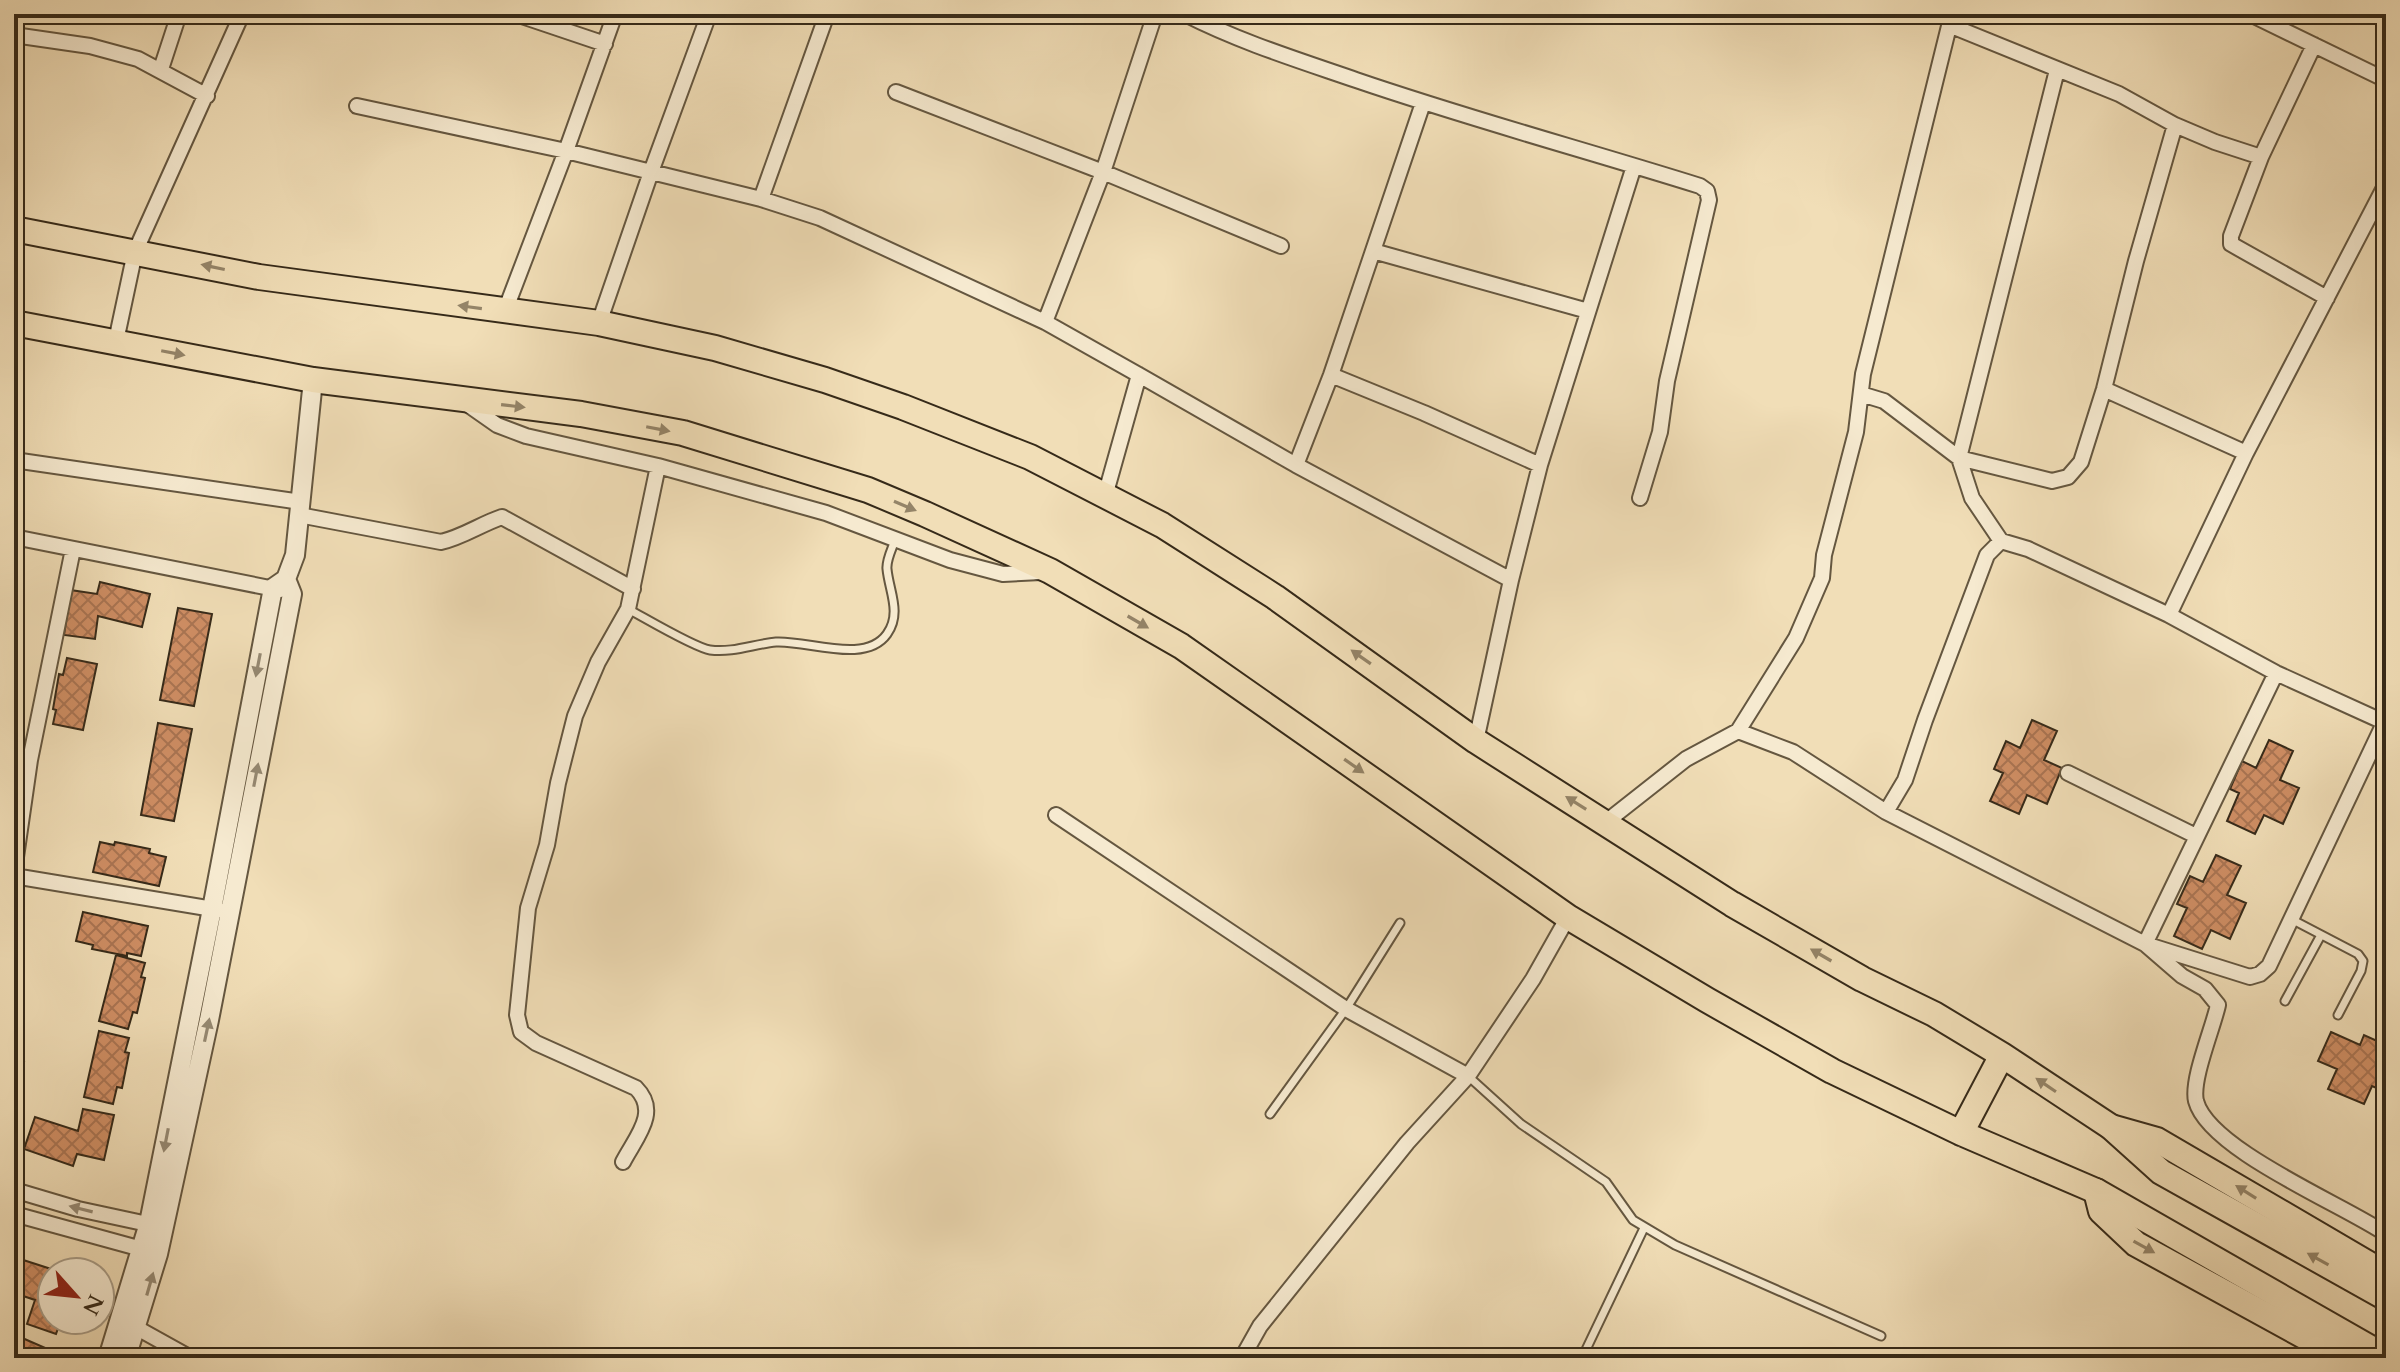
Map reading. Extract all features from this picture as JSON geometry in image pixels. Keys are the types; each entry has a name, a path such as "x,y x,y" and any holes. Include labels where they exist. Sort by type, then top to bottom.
{"main road":[{"path":"14,229 259,277 599,323 715,348 838,385 976,434 1030,457 1162,525 1275,597 1476,741 1732,904 1862,979 1934,1014 2111,1127 2161,1172 2386,1298"},
{"path":"14,323 313,380 581,414 683,433 868,490 1050,571 1181,646 1568,917 1707,1000 1832,1071 1961,1133 2096,1191 2386,1357"},
{"path":"1961,1133 2002,1055"},
{"path":"2111,1127 2157,1140 2386,1274"},
{"path":"2096,1191 2101,1211 2136,1244 2344,1358"}],"street":[{"path":"161,69 179,14"},
{"path":"116,341 135,252 242,14"},
{"path":"516,14 605,44"},
{"path":"505,311 615,14"},
{"path":"599,323 709,14"},
{"path":"761,199 827,14"},
{"path":"1045,322 1103,172 1155,14"},
{"path":"1185,14 1263,49 1423,103 1700,186 1707,191 1709,200 1674,348 1660,432 1640,498"},
{"path":"2250,14 2386,80"},
{"path":"1606,822 1686,759 1738,731 1796,638 1822,578 1824,555 1856,432 1866,359 1950,19 2057,70 2119,94 2175,125 2261,157"},
{"path":"14,35 90,46 138,59 207,96"},
{"path":"2314,45 2261,157 2231,236 2231,244 2327,298"},
{"path":"1738,731 1793,752 1886,812 2145,944 2250,977 2260,974 2269,966 2385,721 2276,673 2169,615 2028,549 2001,541 1972,498 1959,458 2057,70"},
{"path":"896,92 1103,172 1281,246"},
{"path":"1296,465 1331,375 1423,103"},
{"path":"357,106 566,151 761,199 857,233 1045,322 1296,465 1511,580"},
{"path":"1861,394 1884,401 1959,458 2052,481 2068,477 2081,462 2104,389 2175,125"},
{"path":"1476,741 1540,465 1634,166"},
{"path":"2169,615 2246,453 2386,184"},
{"path":"1373,251 1588,311"},
{"path":"1105,496 1139,375"},
{"path":"1331,375 1540,465"},
{"path":"126,1358 137,1328 284,587 295,555 313,380"},
{"path":"2104,389 2246,453"},
{"path":"460,399 497,425 526,436 658,466 826,513 950,560 1003,574 1050,571"},
{"path":"14,460 300,508 441,542 455,539 502,517 633,589"},
{"path":"623,1162 648,1114 645,1097 636,1088 536,1043 521,1032 517,1015 528,908 547,845 558,783 575,716 598,662 628,609 658,466"},
{"path":"14,537 284,587"},
{"path":"1886,812 1905,780 1987,555 2001,541"},
{"path":"73,549 30,760 14,874 221,910"},
{"path":"2145,944 2276,673"},
{"path":"14,757 30,760"},
{"path":"2068,773 2196,836"},
{"path":"1056,815 1346,1009 1468,1076"},
{"path":"1242,1358 1260,1326 1279,1302 1407,1143 1468,1076 1533,979 1568,917"},
{"path":"2145,944 2182,976 2205,989 2218,1005 2197,1085 2196,1100 2206,1117 2226,1139 2274,1171 2386,1234"},
{"path":"14,1190 78,1209 156,1225"},
{"path":"14,1214 150,1252"},
{"path":"108,1358 150,1252"},
{"path":"137,1328 191,1358"}],"lane":[{"path":"628,609 707,650 735,650 781,642 842,649 869,647 890,632 895,607 886,566 896,539"},
{"path":"2291,919 2358,954 2363,961 2338,1015"},
{"path":"1270,1114 1346,1009 1400,923"},
{"path":"2285,1001 2321,935"},
{"path":"1468,1076 1521,1124 1606,1182 1633,1220 1644,1228 1675,1245 1881,1336"},
{"path":"1582,1358 1644,1228"}],"building":[{"path":"100,582 150,594 142,627 98,616 95,639 64,635 70,590 97,594"},
{"path":"178,608 212,614 194,706 160,700"},
{"path":"67,658 97,664 83,730 53,724 59,674 63,675"},
{"path":"2032,720 2057,731 2044,760 2062,768 2047,804 2027,795 2019,814 1990,801 2003,773 1994,769 2006,741 2020,748"},
{"path":"158,723 192,729 174,821 141,815"},
{"path":"2269,740 2293,751 2280,780 2299,788 2283,824 2264,815 2255,834 2227,821 2239,793 2230,789 2242,761 2256,768"},
{"path":"100,842 150,849 149,853 166,857 159,886 93,872"},
{"path":"2216,855 2241,866 2227,895 2246,903 2230,939 2211,930 2202,949 2174,936 2187,908 2177,904 2190,876 2203,882"},
{"path":"83,912 148,926 141,956 92,949 93,945 76,941"},
{"path":"116,955 145,963 137,1013 133,1012 128,1029 99,1021"},
{"path":"99,1031 129,1038 122,1088 117,1087 113,1104 84,1097"},
{"path":"2331,1032 2360,1045 2364,1035 2386,1045 2386,1092 2372,1086 2364,1104 2328,1089 2337,1069 2318,1061"},
{"path":"14,1060 24,1062 14,1116"},
{"path":"83,1109 114,1115 104,1160 77,1154 73,1166 24,1149 35,1117 78,1131"},
{"path":"14,1257 36,1264 36,1327 27,1324 35,1300 14,1293"},
{"path":"20,1337 50,1350 47,1358 14,1358"}]}
